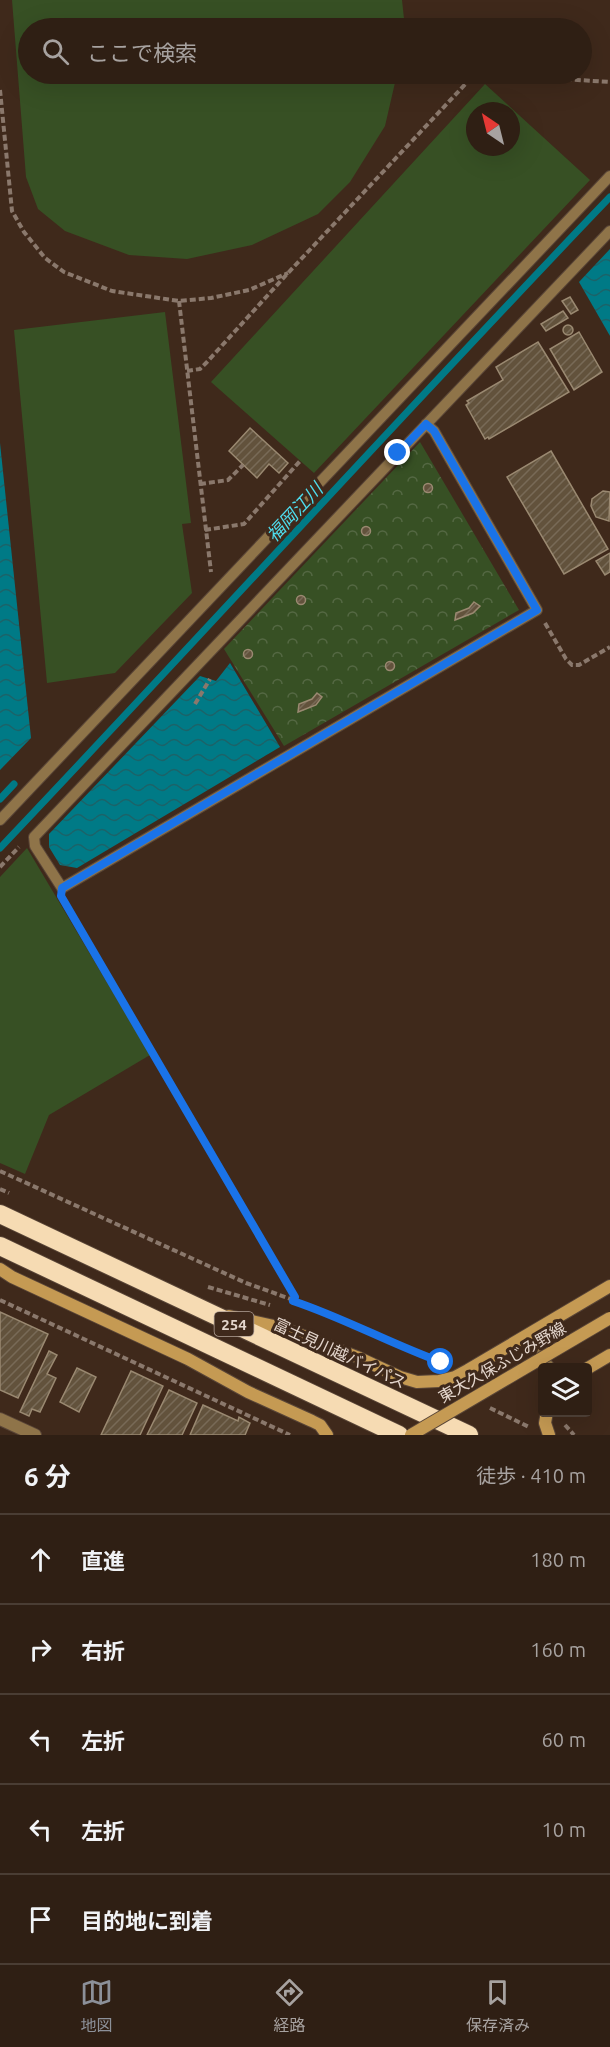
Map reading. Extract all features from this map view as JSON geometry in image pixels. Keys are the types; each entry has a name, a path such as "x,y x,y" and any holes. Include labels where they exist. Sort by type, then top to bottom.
{"highway":[{"name":"富士見川越バイパス","path":"0,1214 469,1435"},
{"name":"254","path":"0,1246 399,1435"}],"main road":[{"path":"0,1269 12,1277 188,1359 248,1392 320,1425 327,1435"},
{"path":"205,1310 283,1328 357,1357 400,1377 426,1383 455,1377 610,1286"},
{"name":"東大久保ふじみ野線","path":"411,1435 610,1318"},
{"path":"592,1366 610,1355"},
{"path":"545,1417 544,1423 549,1435"}],"street":[{"path":"0,1419 35,1435"}],"lane":[{"path":"0,820 610,176"},
{"path":"426,424 434,431 537,610 62,888 35,846 34,837 426,424 610,231"},
{"path":"528,1335 546,1363"}],"path":[{"path":"592,81 610,82"},
{"path":"187,371 200,369 207,362 465,84"},
{"path":"0,90 12,212 24,232 45,258 64,272 112,291 179,301 211,298 249,290 288,273"},
{"path":"179,301 212,576"},
{"path":"205,530 244,524 300,461"},
{"path":"200,484 228,480 243,465"},
{"path":"537,610 566,659 572,664 579,665 610,647"},
{"path":"0,867 24,842 34,837"},
{"path":"62,888 61,896 295,1297 293,1301"},
{"path":"0,1171 246,1283 316,1308 396,1345 441,1362 450,1360"},
{"path":"0,1189 12,1195"},
{"path":"198,1282 273,1306"},
{"path":"0,1300 290,1435"}],"green space":[{"path":"12,0 402,0 404,18 18,18 18,76"},
{"path":"19,84 395,84 385,126 350,182 318,214 252,245 187,259 129,255 65,231 38,209 26,177"},
{"path":"485,84 505,102 468,102"},
{"path":"466,105 466,156 520,156 520,116 590,180 314,473 211,382"},
{"path":"165,312 191,523 182,524 192,593 115,673 47,683 14,330"},
{"path":"420,442 519,610 284,746 224,649"},
{"path":"27,848 150,1055 49,1115 25,1174 0,1163 0,877"}],"water":[{"path":"610,249 610,336 579,282"},
{"path":"0,443 31,738 0,770"},
{"path":"230,663 280,747 77,868 60,865 49,847 49,834 200,676 216,681"}],"building":[{"path":"570,297 578,310 571,314 562,301"},
{"path":"563,311 568,318 546,331 541,324"},
{"path":"568,325 572,326 572,334 568,335 564,334 563,330 564,326"},
{"path":"579,332 602,372 574,390 550,349"},
{"path":"538,342 569,392 489,439 488,437 485,439 466,405 469,403 467,401 503,380 496,367"},
{"path":"250,428 288,463 279,473 269,464 257,478 229,451"},
{"path":"551,451 608,549 564,574 507,477"},
{"path":"428,483 433,488 428,493 423,488"},
{"path":"603,491 610,492 609,521 596,517 591,506 592,499"},
{"path":"366,526 371,531 366,536 361,531"},
{"path":"610,553 610,572 605,575 596,561"},
{"path":"301,595 306,600 301,605 296,600"},
{"path":"474,602 480,606 473,613 455,620 456,613 469,608"},
{"path":"248,649 253,654 248,659 243,654"},
{"path":"390,661 395,666 390,671 385,666"},
{"path":"317,693 322,697 316,705 298,712 299,704 312,699"},
{"path":"0,1312 48,1334 18,1398 0,1390"},
{"path":"49,1351 57,1355 47,1374 56,1378 40,1412 32,1409 29,1416 20,1412"},
{"path":"77,1368 96,1377 79,1412 60,1402"},
{"path":"131,1371 163,1386 140,1435 101,1435"},
{"path":"169,1390 197,1403 182,1435 147,1435"},
{"path":"203,1405 238,1421 239,1417 250,1423 245,1435 190,1435"}],"waterway":[{"name":"福岡江川","path":"0,848 610,197"},
{"path":"0,799 14,784"}],"route":[{"path":"398,453 426,424 434,431 537,610 62,888 61,896 295,1297 293,1301 316,1308 396,1345 441,1362"}]}
